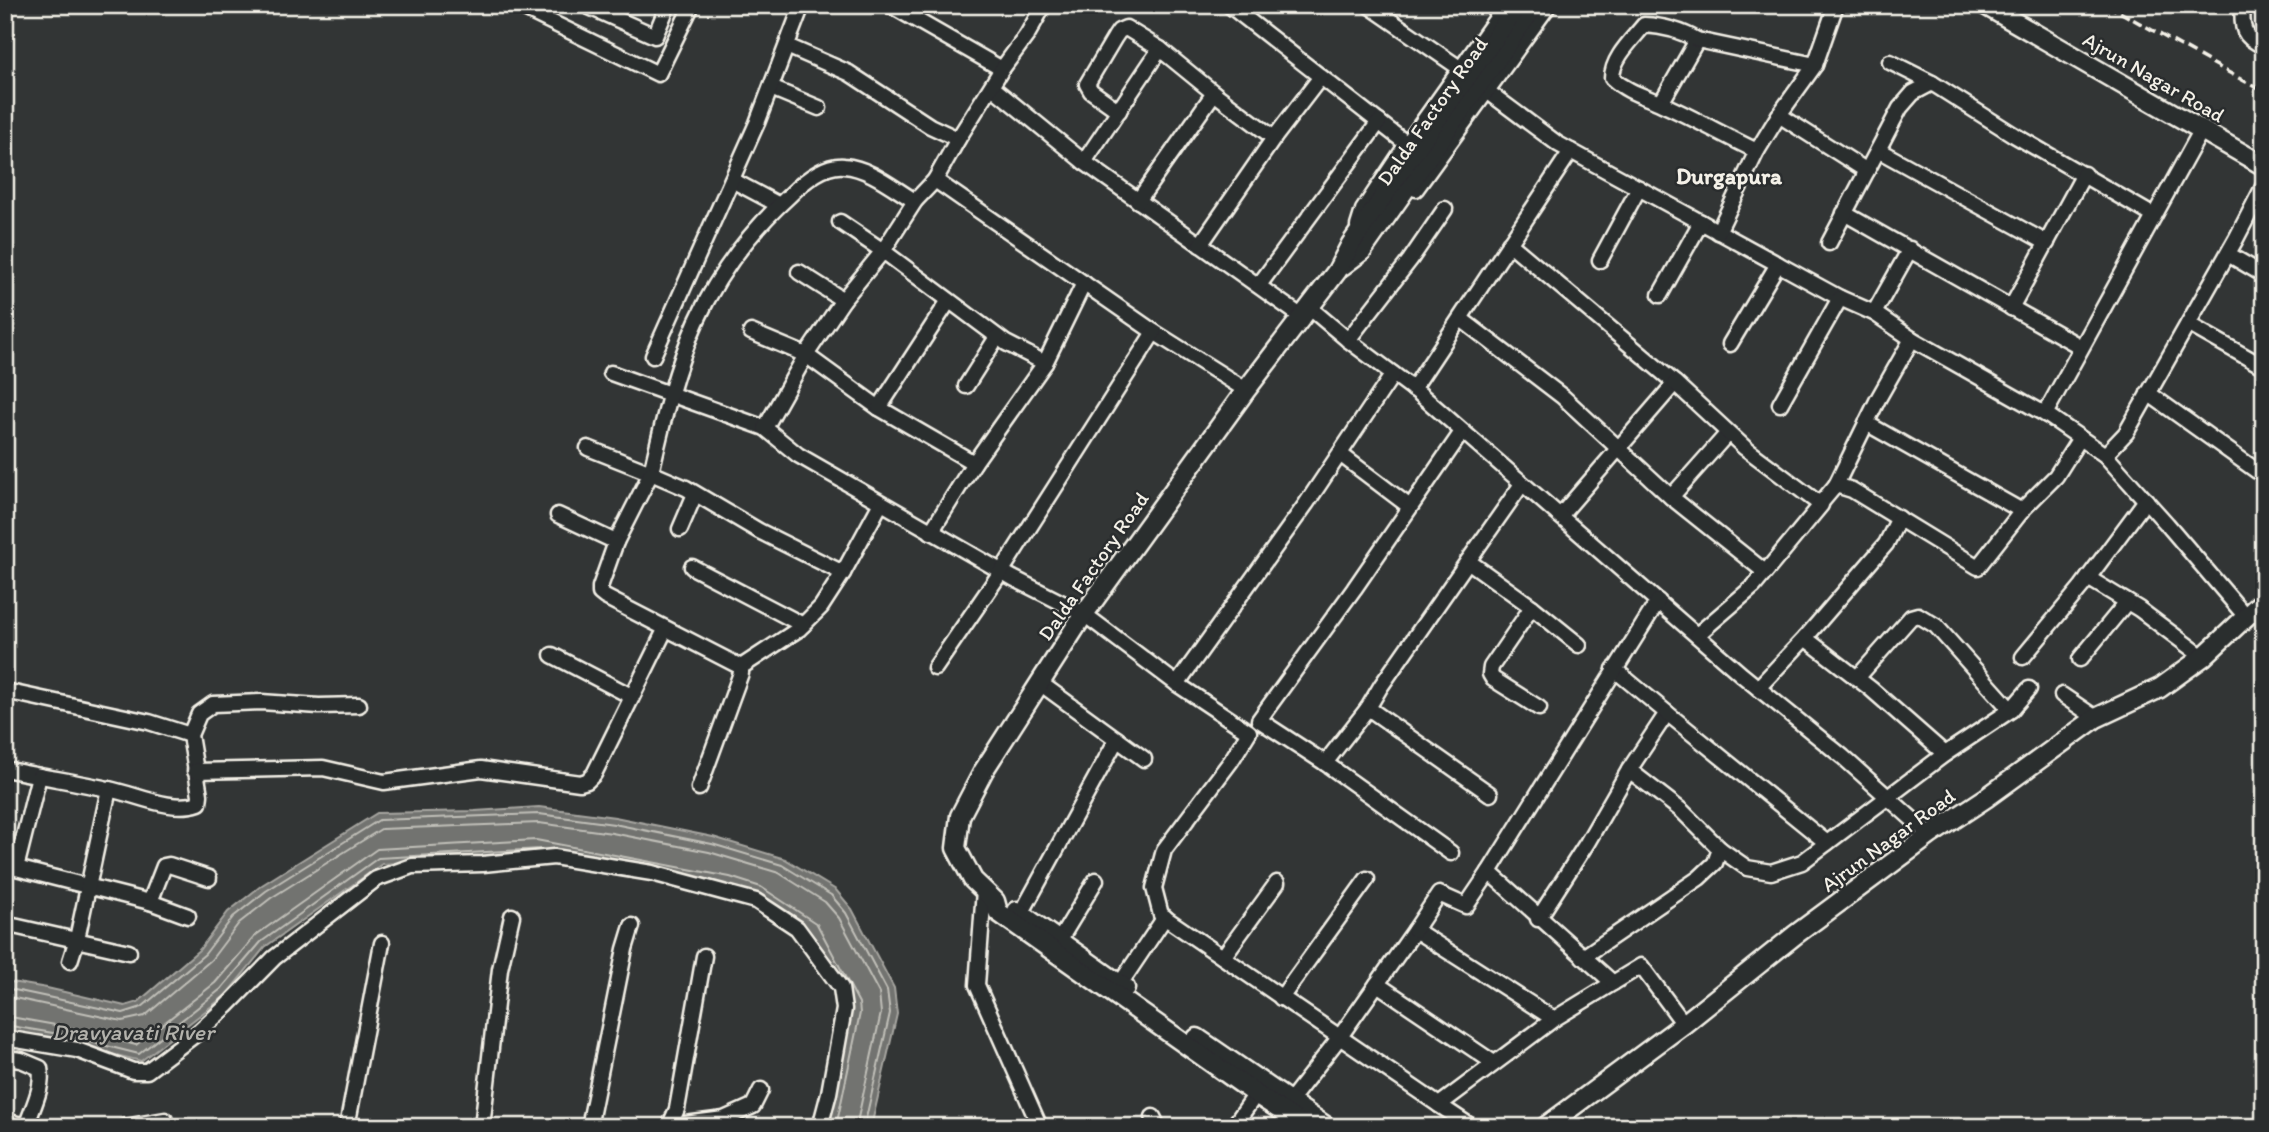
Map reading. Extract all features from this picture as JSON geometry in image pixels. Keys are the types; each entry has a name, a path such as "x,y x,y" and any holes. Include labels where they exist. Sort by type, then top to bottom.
{"street":[{"path":"516,5 658,74 690,6"},
{"path":"585,5 655,36 668,5"},
{"path":"653,356 732,180 802,5"},
{"path":"890,5 1002,69"},
{"path":"765,428 806,355 843,300 883,251 915,201 935,180 958,139 1044,5"},
{"path":"1229,5 1379,122 1412,157"},
{"path":"1356,247 1363,210 1412,157 1461,69 1506,5"},
{"name":"Dalda Factory Road","path":"1306,1127 998,912 989,896 973,880 956,848 960,816 984,770 1084,614 1246,390 1356,247 1412,157 1518,5"},
{"name":"Dalda Factory Road","path":"1412,157 1535,5"},
{"path":"1356,247 1385,232 1549,5"},
{"path":"1718,232 1757,151 1815,65 1836,5"},
{"name":"Ajrun Nagar Road","path":"1985,5 2264,166"},
{"path":"2243,5 2241,22 2245,33 2252,41 2264,46"},
{"path":"1375,7 1461,69"},
{"path":"1757,151 1619,84 1612,78 1615,65 1626,46 1644,25 1679,30 1697,40 1815,65"},
{"path":"1119,110 1087,86 1088,80 1122,28 1130,29 1160,49 1274,138"},
{"path":"1661,103 1697,40"},
{"path":"787,46 849,74 930,125 958,139"},
{"path":"1084,162 1160,49"},
{"path":"1890,62 1932,83 2014,135 2154,216"},
{"path":"1200,245 1274,138 1320,78"},
{"path":"1829,243 1900,108 1913,93 1932,83"},
{"path":"992,87 1084,162 1138,201 1259,285 1348,340 1413,389 1758,688 1843,757 1930,835"},
{"path":"771,88 818,108"},
{"path":"1487,91 1571,151 1840,298 1874,313 1912,339 2045,414 2105,455 2247,618"},
{"path":"1138,201 1214,93"},
{"path":"1779,115 1867,172"},
{"path":"1259,285 1379,122"},
{"path":"2045,414 2201,131"},
{"path":"1878,150 2047,243"},
{"path":"1413,389 1571,151"},
{"path":"741,667 665,630 600,593 616,542 651,473 669,394 683,350 707,298 733,256 766,217 819,173 841,165 863,170 915,201"},
{"path":"2011,308 2084,174"},
{"path":"732,180 779,205"},
{"path":"935,180 1154,332 1246,390"},
{"path":"2105,455 2126,433 2264,186"},
{"path":"1600,260 1639,188"},
{"path":"1348,340 1410,260 1445,209"},
{"path":"1844,213 2081,347"},
{"path":"840,222 997,337 1045,363"},
{"path":"1660,295 1702,222"},
{"path":"1509,243 1675,383 1745,449 1820,504"},
{"path":"1874,313 1910,249"},
{"path":"2228,254 2264,275"},
{"path":"1730,344 1778,264"},
{"path":"799,272 843,300"},
{"path":"930,532 974,463 1045,363 1084,283"},
{"path":"1780,404 1840,298"},
{"path":"879,408 948,302"},
{"path":"1461,319 1563,397 1671,497 1765,572"},
{"path":"2188,324 2264,366"},
{"path":"751,332 806,355 879,408 974,463"},
{"path":"935,668 1002,572 1154,332"},
{"path":"966,386 997,337"},
{"path":"1697,635 1754,586 1836,485 1912,339"},
{"path":"611,373 765,428 798,455 930,532 1084,614 1177,684 1249,732"},
{"path":"1177,684 1394,374"},
{"path":"1560,516 1675,383"},
{"path":"2148,393 2264,476"},
{"path":"1866,423 2022,511"},
{"path":"1462,432 1354,589 1164,850 1154,888 1161,915 1472,1127"},
{"path":"1671,497 1728,433"},
{"path":"1836,485 1852,490 1978,567 2022,511 2056,476 2080,438"},
{"path":"588,448 695,494 759,531 843,573"},
{"path":"1340,454 1410,508"},
{"path":"1325,763 1367,708 1522,484"},
{"path":"680,529 695,494"},
{"path":"2023,656 2088,578 2146,500"},
{"path":"741,667 803,625 821,607 881,503"},
{"path":"558,515 616,542"},
{"path":"1758,688 1886,544 1899,518"},
{"path":"1468,561 1579,645"},
{"path":"692,567 803,625"},
{"path":"2088,578 2127,602 2203,657"},
{"name":"Ajrun Nagar Road","path":"1545,1127 1930,835 1986,799 2096,718 2160,688 2203,657 2264,600"},
{"path":"1290,1101 1339,1038 1439,894 1466,906 1658,601"},
{"path":"2080,659 2127,602"},
{"path":"1532,607 1490,674 1493,679 1539,708"},
{"path":"1857,678 1911,617 1917,615 1936,626 2011,710"},
{"path":"195,771 260,772 323,768 384,782 481,769 579,783 587,781 594,774 665,630"},
{"path":"1805,638 1857,678 1945,754"},
{"path":"552,655 631,696"},
{"path":"699,788 741,667"},
{"path":"1614,669 1827,844"},
{"path":"1040,682 1144,759"},
{"path":"1629,770 1682,811 1720,849 1748,868 1771,872 1802,862 1945,754 2011,710 2029,689"},
{"path":"5,691 149,722 190,735"},
{"path":"2062,695 2096,718"},
{"path":"5,769 192,806 199,803 200,794 190,735 199,714 213,704 261,702 319,706 359,705"},
{"path":"1367,708 1490,794"},
{"path":"1538,919 1667,713"},
{"path":"1259,720 1325,763 1451,853"},
{"path":"1021,915 1117,739"},
{"path":"39,776 10,867 150,902 188,916"},
{"path":"70,961 109,789"},
{"path":"1583,957 1699,877 1714,863 1720,849"},
{"path":"5,1038 77,1051 133,1071 147,1071 196,1034 274,958 376,879 412,866 483,864 554,857 652,873 756,901 797,928 841,988 844,1009 820,1127"},
{"path":"150,902 163,866 169,864 209,878"},
{"path":"1489,872 1538,919 1613,983"},
{"path":"1281,998 1367,879"},
{"path":"1059,941 1096,880"},
{"path":"1223,957 1277,883"},
{"path":"989,896 977,985 1040,1127"},
{"name":"Dalda Factory Road","path":"989,896 1006,904 1327,1127"},
{"path":"482,1127 500,969 512,916"},
{"path":"1120,984 1165,917"},
{"path":"5,924 129,953"},
{"path":"589,1127 632,926"},
{"path":"1415,930 1554,1019"},
{"path":"348,1127 382,943"},
{"path":"704,956 677,1109 670,1126 724,1119 753,1106 761,1090"},
{"path":"1438,1105 1554,1019 1641,966 1684,1024"},
{"path":"1377,984 1493,1063"},
{"path":"5,1058 21,1060 40,1068 41,1076 40,1087 26,1126 5,1121"},
{"path":"1233,1127 1256,1094"},
{"path":"124,1127 165,1121"}],"water":[{"name":"Dravyavati River","path":"539,807 615,817 713,837 785,859 836,890 852,909 894,988 897,1014 871,1127 820,1127 845,1010 807,935 753,900 535,855 382,864 265,947 226,995 141,1061 5,1031 5,981 125,1006 138,1002 200,949 228,912 262,885 377,813"}],"railway":[{"path":"2107,5 2264,92"}],"district":[{"name":"Durgapura","path":"1729,176"}]}
